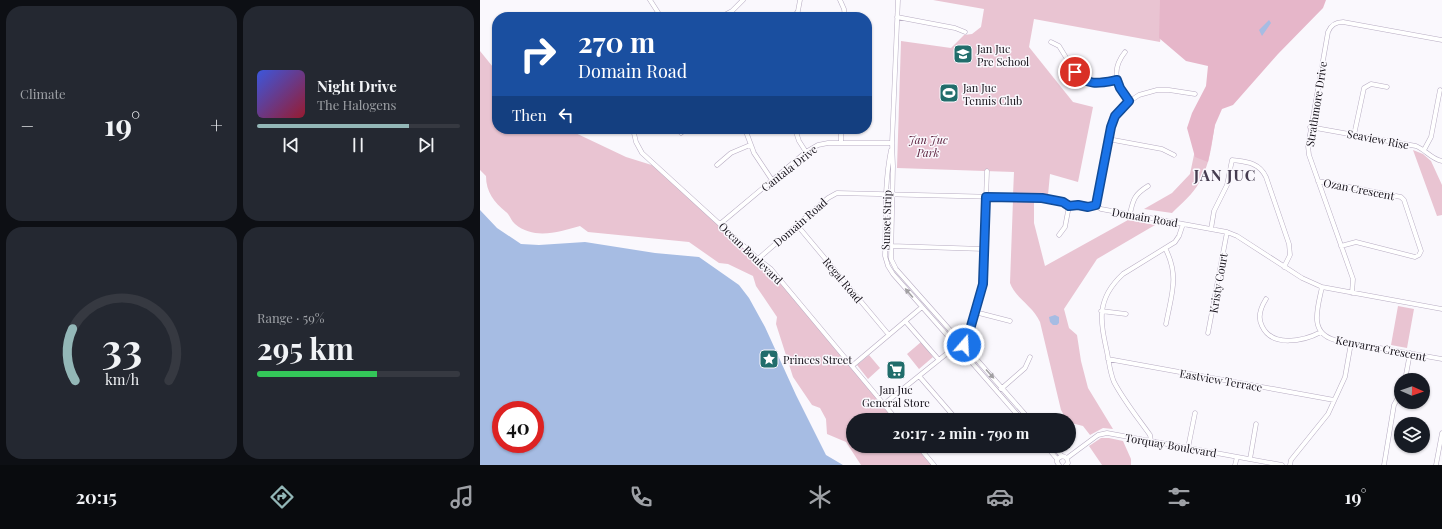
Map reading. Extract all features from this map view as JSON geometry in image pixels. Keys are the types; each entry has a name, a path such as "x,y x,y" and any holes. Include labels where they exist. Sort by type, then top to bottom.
{"street":[{"path":"650,0 658,12"},
{"path":"730,12 743,0"},
{"path":"797,12 800,0"},
{"path":"840,0 844,12"},
{"name":"Sunset Strip","path":"898,0 892,144 893,194 891,259 894,266 958,339"},
{"path":"897,17 955,28 965,32"},
{"name":"Strathmore Drive","path":"1352,293 1353,279 1308,150 1310,127 1328,32 1335,23 1346,22 1442,40"},
{"path":"1051,42 1059,46 1079,76 1096,84 1117,80"},
{"path":"1125,52 1117,66 1117,80 1120,88 1129,101"},
{"path":"1354,135 1364,88 1371,84 1387,87"},
{"path":"1096,205 1108,139 1115,116 1129,101 1145,92 1169,90 1195,94"},
{"path":"1424,150 1431,137 1440,90"},
{"name":"Seaview Rise","path":"1310,127 1416,146 1424,150 1433,158 1442,161"},
{"name":"Ocean Boulevard","path":"634,134 636,142 642,153 758,259 771,269 891,413"},
{"path":"747,134 758,161 772,180"},
{"path":"797,134 799,142 806,152"},
{"path":"841,134 841,143"},
{"path":"1108,139 1162,149 1174,155"},
{"name":"Cantala Drive","path":"720,224 806,152 818,145 823,143 892,144"},
{"name":"Sunset Strip","path":"892,144 888,162 886,263 893,274 1016,413"},
{"path":"717,165 732,153 750,145"},
{"path":"1211,229 1214,211 1226,185 1232,160 1254,164 1261,169 1266,176 1289,244 1290,255 1284,267"},
{"path":"956,346 963,348 964,342 969,333 983,284 987,171"},
{"name":"Ozan Crescent","path":"1318,181 1401,197 1404,200 1421,251 1419,255 1415,257 1356,242 1341,246"},
{"path":"1130,214 1135,196 1140,190 1148,186"},
{"name":"Domain Road","path":"758,259 831,196 837,193 1042,198 1063,202 1069,206 1078,205 1088,207 1096,205 1101,209 1227,232 1237,236 1307,281 1322,287 1352,293"},
{"path":"1059,235 1065,227 1069,206"},
{"path":"1151,441 1150,435 1114,381 1101,323 1101,311 1108,292 1118,278 1177,239 1183,224"},
{"name":"Regal Road","path":"797,225 889,335"},
{"name":"Kristy Court","path":"1208,333 1227,232"},
{"path":"891,246 984,249"},
{"path":"1165,248 1171,261 1174,277 1166,324"},
{"name":"Kenvarra Crescent","path":"1322,287 1316,317 1321,332 1331,339 1442,359"},
{"path":"1352,293 1442,309"},
{"path":"1266,299 1261,308 1260,320 1263,328 1269,335 1279,339 1295,340 1311,337 1321,332"},
{"path":"852,366 922,307"},
{"path":"1101,311 1126,314"},
{"path":"975,312 1010,321"},
{"path":"905,321 939,360"},
{"path":"884,404 956,346 958,339 964,342 1024,413"},
{"path":"1290,465 1291,460 1324,420 1334,400 1345,376 1351,343"},
{"path":"1406,373 1410,353"},
{"path":"998,392 1025,368 1030,357"},
{"name":"Eastview Terrace","path":"1108,359 1334,400"},
{"path":"919,376 951,413"},
{"path":"1384,465 1394,405"},
{"path":"1188,448 1195,413"},
{"path":"1250,459 1256,424"},
{"name":"Torquay Boulevard","path":"1067,458 1094,437 1107,433 1282,465"},
{"path":"1436,465 1442,433"},
{"path":"924,453 934,465"},
{"path":"1052,453 1057,459 1058,465"},
{"path":"1059,453 1067,458 1068,464"},
{"path":"1057,459 1062,456"},
{"path":"1235,465 1237,457"}],"green space":[{"name":"Jan Juc Park","path":"933,0 1167,0 1160,42 1034,19 1029,47 1073,102 1093,107 1078,182 1050,174 1048,195 1013,195 1014,172 897,168 901,41 951,48 964,35 972,34 981,27 984,9"},
{"path":"480,51 492,66 492,134 578,134 626,157 658,167 765,263 891,413 846,413 846,442 827,434 826,419 820,408 812,405 793,377 776,324 777,317 756,286 753,276 728,264 719,263 689,242 588,232 580,226 547,233 530,232 515,224 498,204 489,192 486,176 480,170"},
{"path":"1215,123 1212,146 1206,169 1194,191 1172,213 1144,209 1172,193 1190,174 1195,150"},
{"path":"1413,150 1423,154 1431,161 1442,185 1442,215 1437,216"},
{"path":"1013,200 1034,201 1034,223 1045,266 1128,220 1155,225 1097,259 1064,309 1069,328 1077,335 1081,361 1088,388 1113,429 1103,428 1090,435 1083,426 1076,424 1076,413 1063,413 1040,322 1033,311 1016,294 1010,283"},
{"path":"1398,306 1414,309 1407,348 1391,345"},
{"path":"921,342 933,357 919,369 907,354"},
{"path":"869,355 880,368 868,379 857,365"},
{"path":"1101,438 1123,441 1131,459 1131,465 1102,465 1089,446"},
{"path":"853,453 924,453 934,465 861,465"}],"shaded area":[{"path":"1160,0 1326,0 1323,8 1278,54 1233,105 1222,109 1215,125 1208,162 1195,157 1187,128 1192,113 1206,86 1208,66 1186,61 1159,38"}],"water":[{"path":"1269,20 1271,23 1262,36 1259,30"},
{"path":"480,210 497,228 521,244 539,245 585,242 655,253 699,257 739,285 749,298 765,327 796,395 826,455 843,465 480,465"},
{"path":"1055,315 1059,317 1059,323 1057,325 1053,325 1050,322 1049,317"}],"place":[{"name":"Jan Juc Pre School","path":"963,54"},
{"name":"Jan Juc Tennis Club","path":"949,93"},
{"name":"Princes Street","path":"769,359"},
{"name":"Jan Juc General Store","path":"896,370"}],"district":[{"name":"JAN JUC","path":"1225,175"}],"route":[{"path":"964,345 963,340 969,333 983,284 986,197 1042,198 1063,202 1069,206 1078,205 1090,207 1096,205 1109,133 1115,116 1129,101 1120,88 1117,80 1096,84 1079,76 1075,72"}]}
